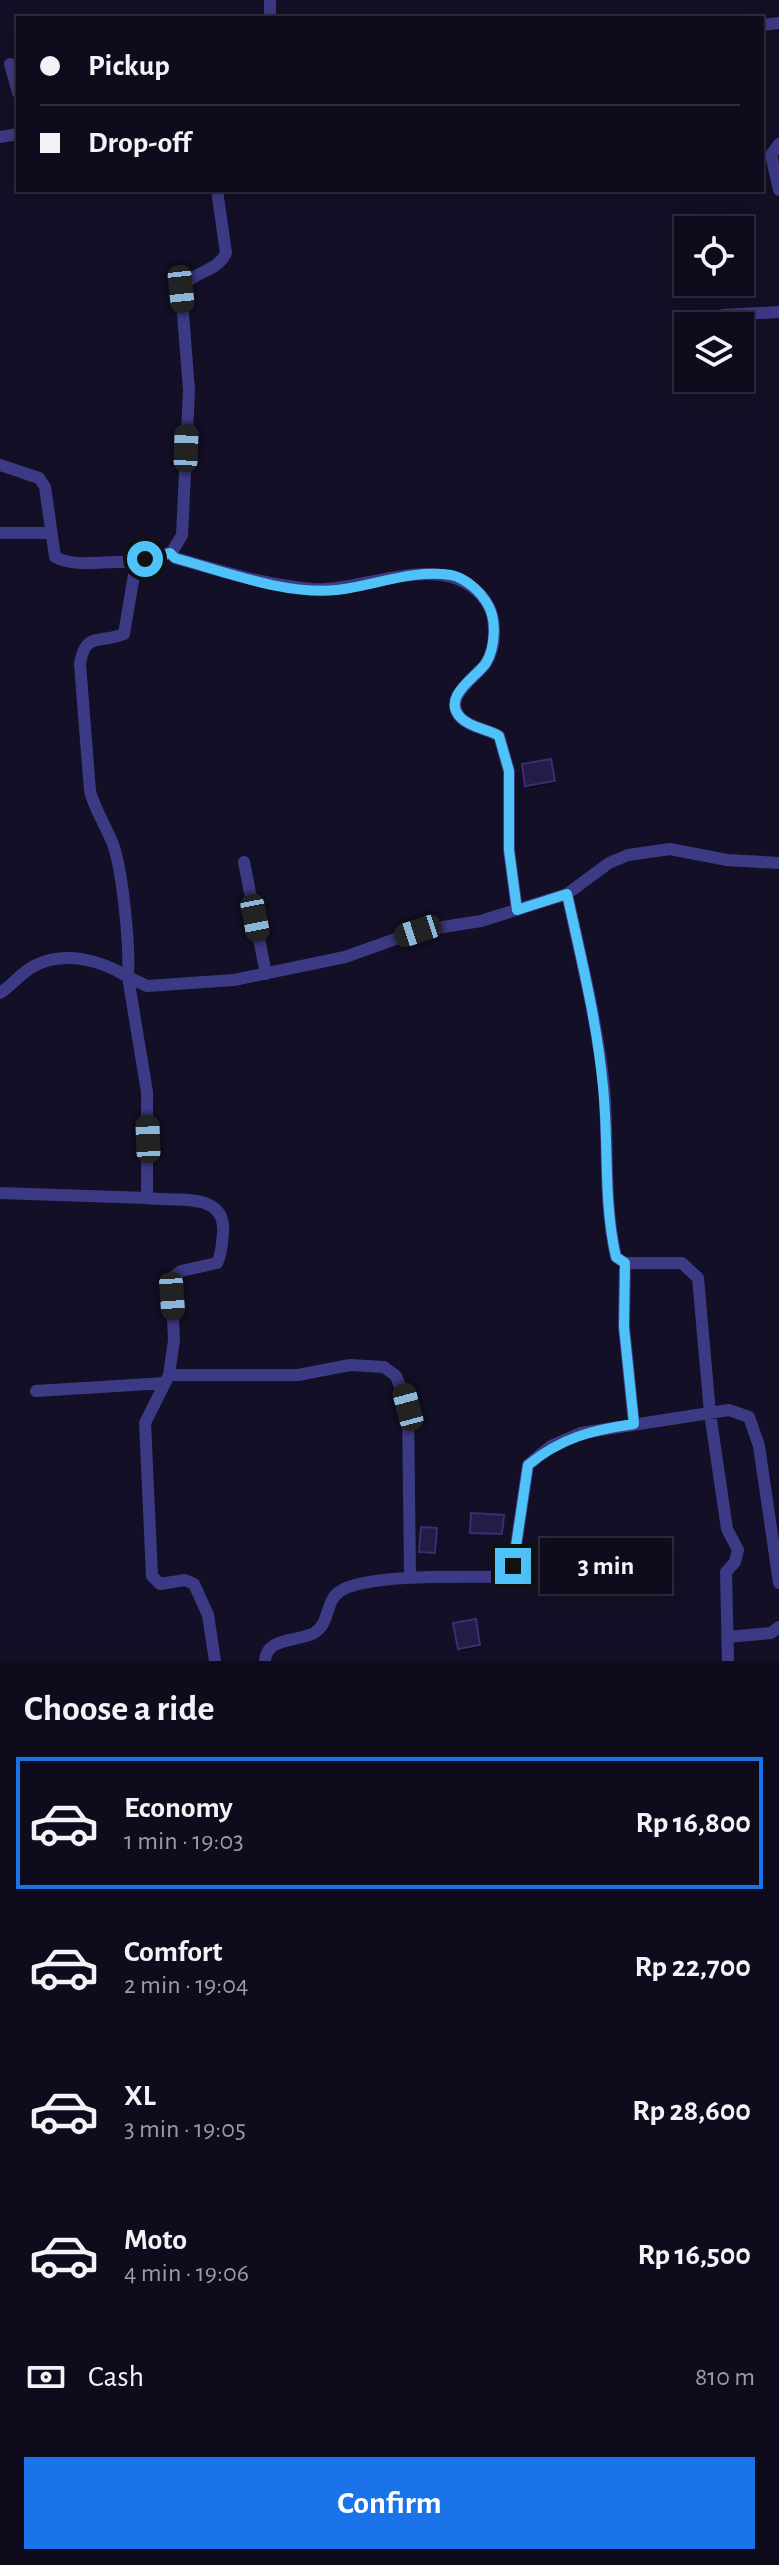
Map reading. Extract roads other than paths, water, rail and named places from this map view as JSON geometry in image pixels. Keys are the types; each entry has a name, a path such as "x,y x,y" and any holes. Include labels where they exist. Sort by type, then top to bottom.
{"street":[{"path":"10,64 16,86"},
{"path":"779,144 771,155 779,190"},
{"path":"0,465 39,478 45,487 55,557 67,563 105,560 136,563 170,553 180,543 188,404 181,289 185,282 213,269 226,253 217,192"},
{"path":"754,313 779,312"},
{"path":"0,533 50,533"},
{"path":"170,553 175,558 250,579 307,588 334,590 380,579 442,574 456,576 477,590 491,609 494,620 492,648 484,667 459,693 457,710 461,718 499,736 506,754 509,850 517,910"},
{"path":"136,563 124,634 89,642 83,648 80,664 90,791 94,808 105,825 116,853 128,977 147,1092 147,1198"},
{"path":"0,993 27,971 50,961 94,960 147,986 234,980 345,957 418,931 481,921 567,894 601,868 628,855 670,849 727,860 779,863"},
{"path":"244,862 266,974"},
{"path":"567,894 591,1003 604,1088 608,1217 616,1257 625,1263 682,1263 698,1278 710,1413 727,1529 738,1550 735,1562 726,1572 728,1661"},
{"path":"0,1193 207,1202 218,1208 223,1218 217,1263 181,1271 171,1279 174,1340 167,1379 145,1423 149,1560 157,1583 185,1580 194,1584 208,1615 215,1661"},
{"path":"625,1263 624,1327 634,1424"},
{"path":"36,1391 167,1379 298,1375 350,1365 384,1367 396,1376 408,1407 410,1576"},
{"path":"265,1661 266,1653 272,1646 300,1639 321,1628 338,1592 410,1576 504,1577 513,1566 528,1465 551,1446 581,1433 634,1424 710,1413 740,1412 749,1417 754,1428 779,1583"},
{"path":"727,1637 771,1633 779,1627"}]}
